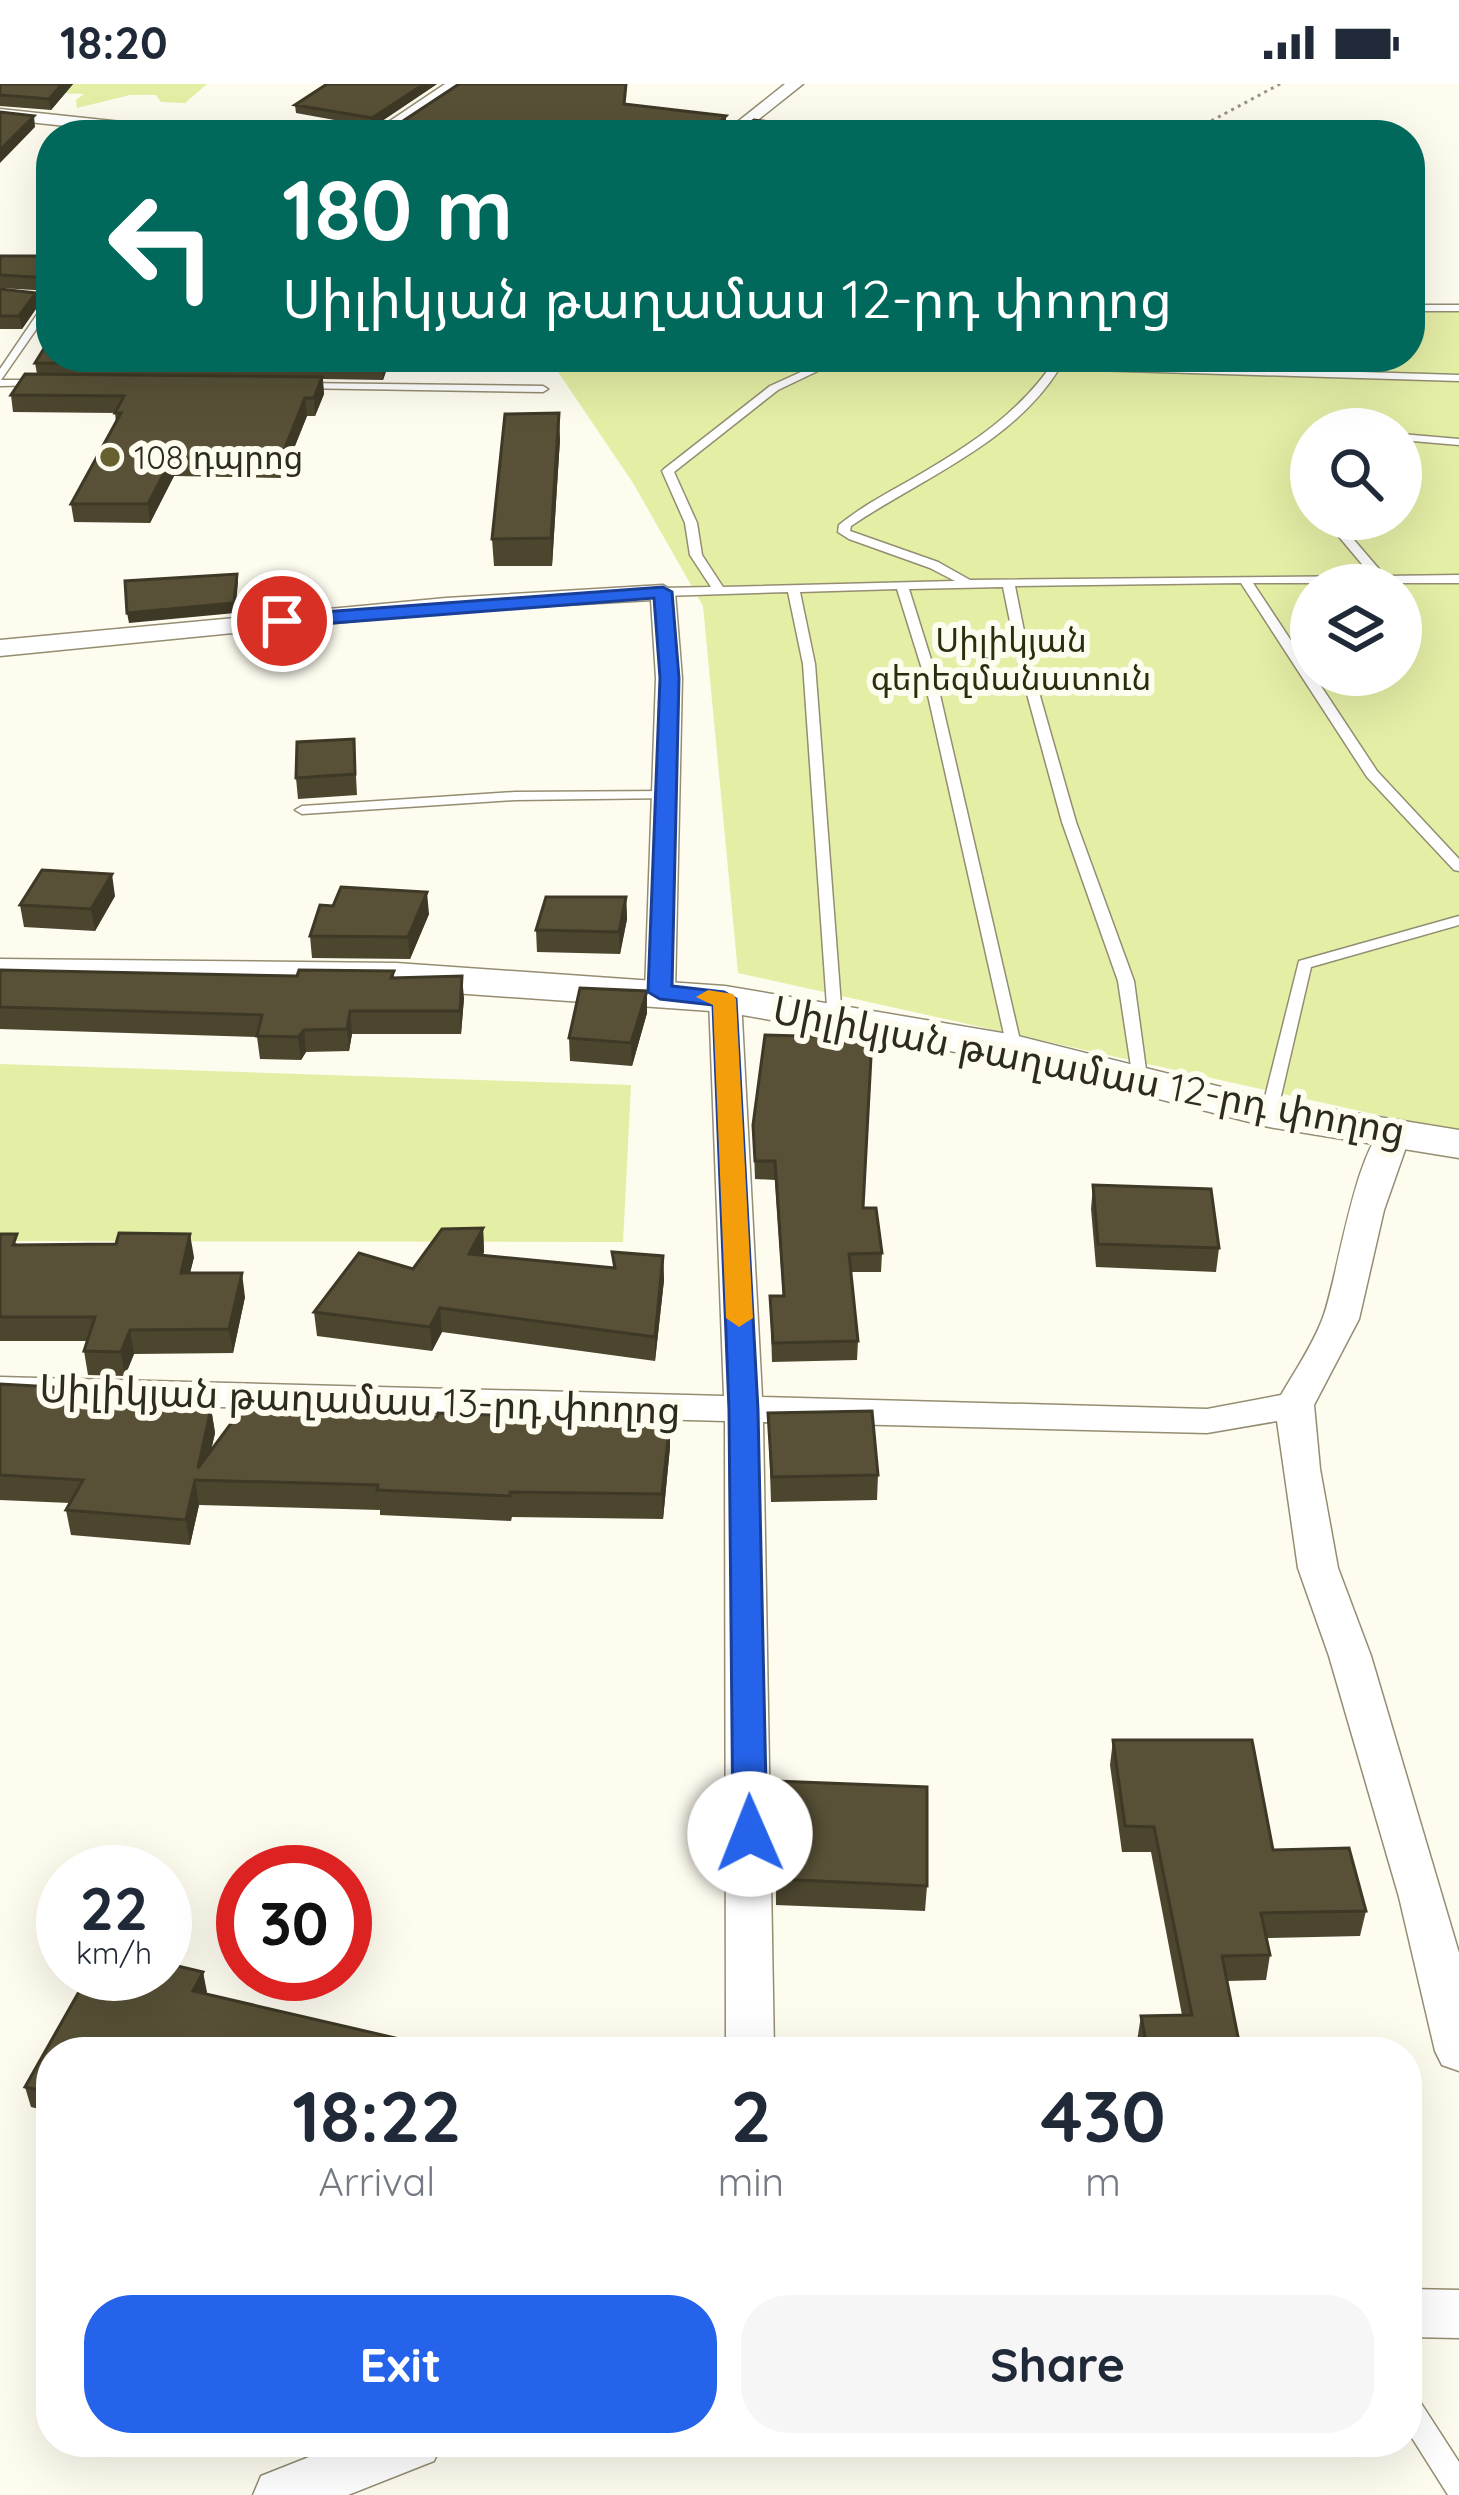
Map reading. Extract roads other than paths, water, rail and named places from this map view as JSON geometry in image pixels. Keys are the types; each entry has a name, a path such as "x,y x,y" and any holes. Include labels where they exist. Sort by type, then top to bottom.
{"main road":[{"name":"Սիլիկյան թաղամաս 12-րդ փողոց","path":"0,972 396,976 724,999 1014,1049 1269,1113 1459,1144"}],"street":[{"path":"400,120 456,84"},
{"path":"748,120 795,84"},
{"path":"0,114 56,120"},
{"path":"0,648 446,605 663,592 669,678 660,992"},
{"path":"724,999 744,1410 750,2037"},
{"path":"1395,1130 1367,1210 1341,1319 1295,1405 1300,1469 1318,1568 1350,1656 1422,1897 1459,2051"},
{"name":"Սիլիկյան թաղամաս 13-րդ փողոց","path":"0,1389 1207,1421 1295,1405"},
{"path":"1422,2313 1459,2314"},
{"path":"281,2495 376,2457"}],"lane":[{"path":"0,295 36,299"},
{"path":"1425,308 1459,308"},
{"path":"36,321 0,380 47,383"},
{"path":"720,591 696,555 691,523 668,471 774,388 809,372"},
{"path":"969,583 934,565 853,537 844,532 845,525 934,472 1011,417 1051,372"},
{"path":"1227,372 1459,378"},
{"path":"284,386 543,389"},
{"path":"1422,439 1459,442"},
{"path":"1348,540 1368,564"},
{"path":"1422,579 1459,579"},
{"path":"1245,580 1372,774 1459,867"},
{"path":"663,592 1290,580"},
{"path":"1008,583 1024,661 1069,822 1126,981 1139,1077"},
{"path":"902,585 933,690 1014,1049"},
{"path":"794,589 809,664 834,1018"},
{"path":"302,810 515,796 668,795"},
{"path":"1269,1113 1304,964 1459,920"},
{"path":"1422,2430 1459,2488"}],"place":[{"name":"108 դպրոց","path":"110,457"}],"park label":[{"name":"Սիլիկյան գերեզմանատուն","path":"1011,659"}]}
